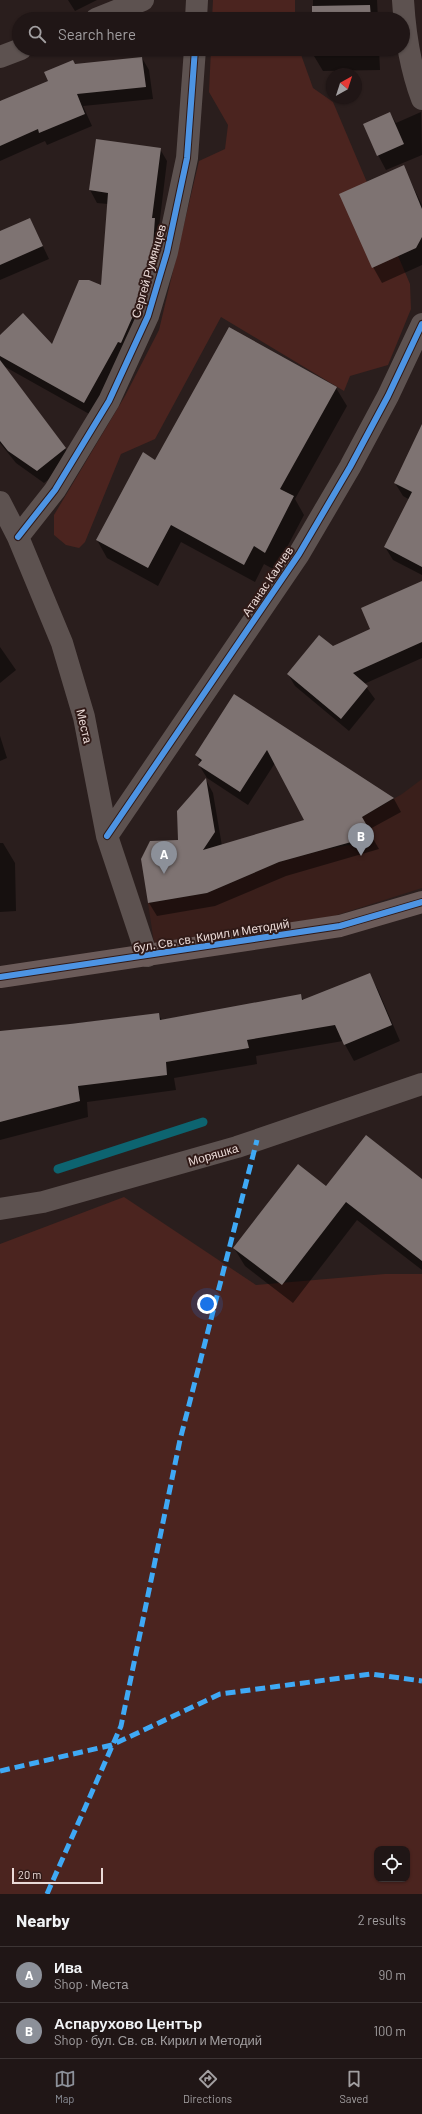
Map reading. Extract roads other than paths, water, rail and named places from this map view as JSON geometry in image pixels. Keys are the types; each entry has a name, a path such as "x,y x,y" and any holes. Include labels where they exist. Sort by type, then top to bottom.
{"main road":[{"name":"бул. Св. св. Кирил и Методий","path":"0,977 340,926 422,902"}],"street":[{"path":"113,12 143,0"},
{"path":"196,12 197,0"},
{"path":"403,0 404,12"},
{"path":"0,57 12,52"},
{"path":"410,55 414,79 422,99"},
{"name":"Сергей Румянцев","path":"18,537 55,490 109,401 148,316 166,252 187,158 194,56"},
{"name":"Атанас Калчев","path":"107,836 298,554 350,467 388,396 422,324"},
{"name":"Места","path":"0,502 18,537 62,643 84,717 107,836 147,956"},
{"path":"0,524 18,537"},
{"name":"Моряшка","path":"0,1209 43,1202 237,1147 422,1084"}],"waterway":[{"path":"58,1169 203,1122"}],"place":[{"name":"Аспарухово Център","path":"361,856"},
{"name":"Ива","path":"164,874"}]}
